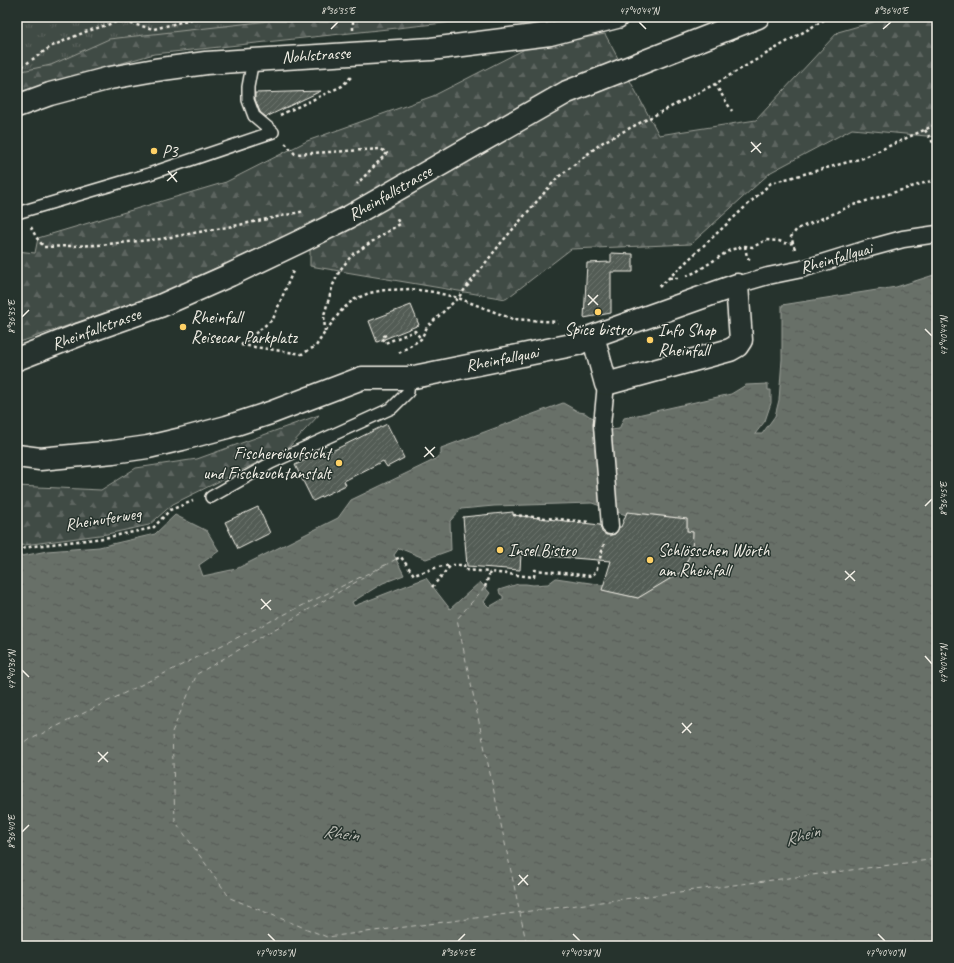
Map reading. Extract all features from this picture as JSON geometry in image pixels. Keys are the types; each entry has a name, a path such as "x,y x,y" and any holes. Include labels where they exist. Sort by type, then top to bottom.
{"street":[{"name":"Nohlstrasse","path":"17,106 50,94 110,78 155,70 206,63 431,49 550,34 617,17"},
{"name":"Rheinfallstrasse","path":"17,359 160,306 230,275 349,217 567,92 758,17"},
{"name":"Rheinfallquai","path":"409,378 585,340 737,285 903,239 937,234"},
{"path":"606,384 730,350 737,346 741,340 737,285"},
{"path":"585,340 606,384 602,425 604,525"},
{"path":"17,456 40,459 148,447 227,427 270,413 362,378 409,378"}],"lane":[{"path":"253,60 248,87 248,100 254,116 273,132"},
{"path":"21,212 149,174 273,132"},
{"path":"211,497 271,463 392,408 408,392 409,378"}],"path":[{"path":"17,70 52,46 85,32 119,21 154,29 200,17"},
{"path":"428,327 458,298 501,243 557,178 604,142 715,84 829,17"},
{"path":"273,132 278,116 342,86 351,78 352,53"},
{"path":"715,84 732,111"},
{"path":"793,243 788,244 779,241 766,240 753,247 745,246 730,250 696,272 680,278 668,278 771,183 863,158 937,124"},
{"path":"925,130 937,149"},
{"path":"282,139 295,154 381,149 386,153 354,187"},
{"path":"802,268 791,237 797,229 850,206 937,179"},
{"path":"21,212 44,247 98,245 160,239 307,211"},
{"path":"325,332 324,315 333,285 340,270 352,255 400,224 396,218 390,220"},
{"path":"301,241 295,267 273,319 241,345 302,354 316,346 341,311 353,300 369,293 385,290 410,289 434,292 458,298 513,319 570,323 585,340"},
{"path":"386,335 382,337 385,343 415,331 421,339"},
{"name":"Rheinuferweg","path":"17,550 34,546 104,538 153,528 170,510 189,502 211,497"},
{"path":"396,559 401,557 414,575 438,567 451,565 464,565 465,570 507,573 534,577 535,570 591,576 596,572 602,552 604,525 513,515"},
{"path":"432,587 451,565"},
{"path":"507,573 508,569"},
{"path":"485,587 490,572"}],"green space":[{"path":"17,17 500,17 154,54 17,93"},
{"path":"17,17 338,17 328,22 269,21 109,39 51,65 17,72"},
{"path":"890,17 937,17 937,137 852,129 771,172 691,244 571,249 506,299 310,266 310,225 157,295 17,343 17,251 35,253 38,238 226,182 307,141 433,96 525,49 605,34 659,135 756,120 838,32"},
{"path":"319,415 289,447 173,504 149,525 107,534 17,546 17,486 101,490 136,468 197,459"}],"water":[{"name":"Rhein","path":"937,274 937,946 17,946 17,557 47,551 99,547 155,534 175,515 207,531 219,551 199,565 203,576 236,569 338,518 351,500 434,460 441,454 441,448 563,403 594,418 595,432 619,429 624,418 731,394 746,385 768,384 768,390 771,390 771,403 765,421 755,434 762,434 775,416 779,400 782,359 782,305 896,287","holes":["592,503 626,515 628,512 687,519 687,531 693,532 692,551 681,572 638,598 603,590 604,585 556,578 548,584 518,584 499,590 500,594 503,596 503,599 489,607 484,602 490,593 480,582 450,609 426,578 354,606 352,602 383,583 404,575 394,555 399,548 426,559 451,550 450,521 461,509 494,506"]}],"building":[{"path":"321,91 266,117 260,112 255,99 255,93"},
{"path":"611,253 633,254 633,272 611,272 611,313 584,318 587,263 611,262"},
{"path":"411,305 419,325 377,342 369,321"},
{"name":"Fischereiaufsicht und Fischzuchtanstalt","path":"387,424 404,458 387,467 383,461 344,481 346,485 313,501 295,465 326,450 328,453"},
{"path":"258,507 270,533 238,549 225,522"},
{"path":"513,512 513,515 600,525 602,532 606,535 615,534 619,527 621,527 627,512 687,519 687,531 693,532 692,551 681,572 638,598 602,590 611,561 521,554 520,570 467,566 463,517"}],"ferry route":[{"path":"396,559 197,674 172,732 175,821 230,898 327,937 937,859"},
{"path":"17,745 387,564"},
{"path":"485,587 457,619 527,946"}],"place":[{"name":"P3","path":"154,151"},
{"name":"Spice bistro","path":"598,312"},
{"name":"Rheinfall Reisecar Parkplatz","path":"183,327"},
{"name":"Info Shop Rheinfall","path":"650,340"},
{"name":"Fischereiaufsicht und Fischzuchtanstalt","path":"339,463"},
{"name":"Insel Bistro","path":"500,550"},
{"name":"Schlösschen Wörth am Rheinfall","path":"650,560"}]}
